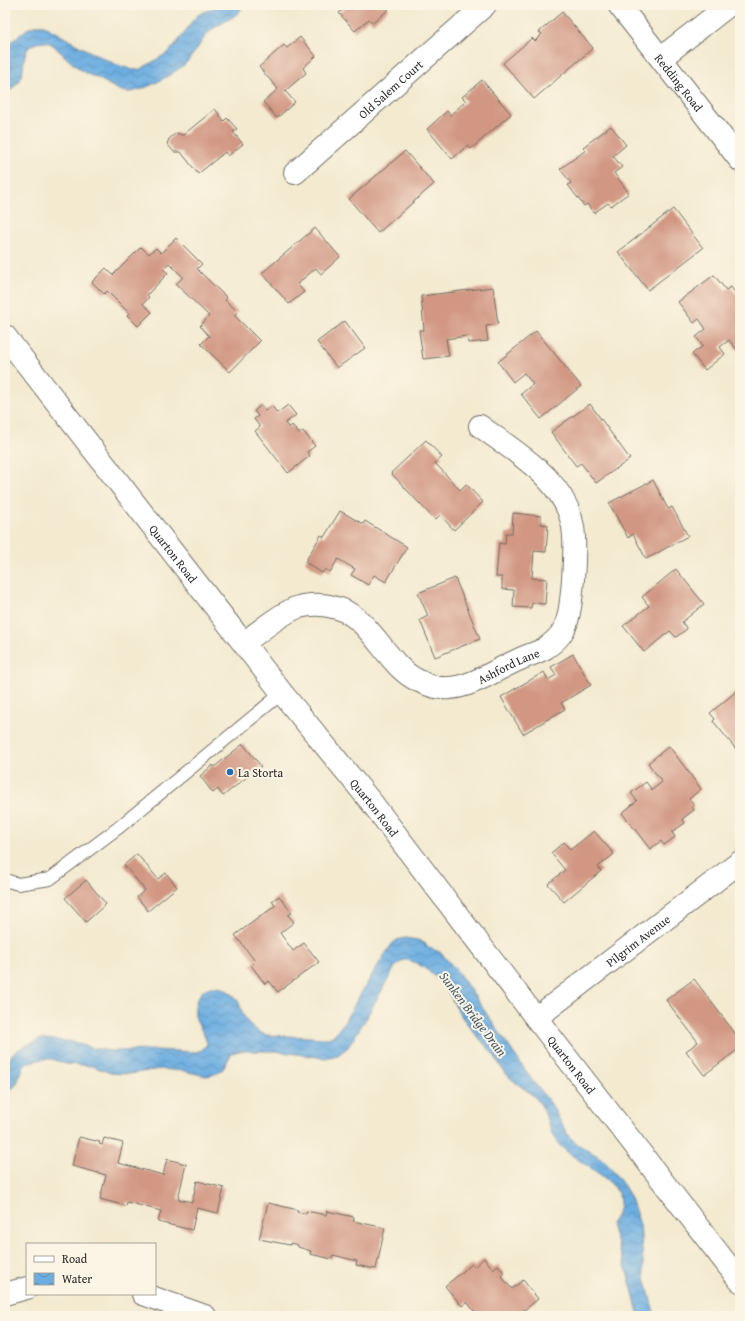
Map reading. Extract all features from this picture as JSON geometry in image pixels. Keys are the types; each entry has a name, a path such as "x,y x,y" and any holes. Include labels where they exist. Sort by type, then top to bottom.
{"street":[{"name":"Old Salem Court","path":"295,173 485,5"},
{"name":"Redding Road","path":"619,5 740,160"},
{"path":"661,58 729,5"},
{"name":"Quarton Road","path":"5,336 282,693 372,803 536,1018 740,1281"},
{"name":"Ashford Lane","path":"244,643 284,615 299,607 319,605 333,606 347,610 362,624 403,671 433,688 450,688 468,684 543,649 555,641 564,629 568,618 572,582 574,536 571,515 564,500 553,484 530,463 480,426"},
{"name":"Pilgrim Avenue","path":"536,1018 740,862"},
{"path":"5,1294 26,1288"},
{"path":"146,1295 205,1316"}],"lane":[{"path":"5,880 18,884 50,879 118,828 282,693"}],"water":[{"path":"219,5 244,5 232,18 212,29 208,33 185,64 173,73 142,89 128,92 118,90 84,72 52,45 42,42 32,45 26,51 21,77 15,86 5,96 5,47 27,29 37,25 43,25 81,47 115,64 133,70 141,69 169,52 198,15"},
{"name":"Sunken Bridge Drain","path":"405,938 418,940 426,944 429,948 440,952 458,972 532,1080 551,1104 569,1137 579,1145 601,1158 610,1167 624,1186 630,1196 640,1225 644,1274 655,1316 639,1316 627,1271 611,1224 618,1213 620,1205 618,1193 614,1187 599,1174 570,1154 556,1141 539,1102 507,1075 491,1052 462,1017 441,982 426,969 409,960 404,960 395,967 348,1047 338,1055 325,1058 275,1051 239,1051 232,1053 223,1069 215,1074 206,1076 184,1071 160,1069 129,1074 111,1073 92,1066 66,1064 53,1059 43,1059 29,1062 24,1066 17,1083 5,1094 5,1071 12,1054 24,1046 41,1039 70,1041 92,1048 110,1051 157,1050 196,1052 202,1050 207,1044 195,1016 195,1007 201,993 211,987 227,990 232,994 238,1000 246,1020 255,1029 265,1035 329,1038 334,1035 343,1024 392,944 397,940"}],"building":[{"path":"349,5 386,5 389,9 373,23 369,19 355,31 339,13"},
{"path":"562,12 593,48 534,99 503,63 532,38 535,41 542,34 539,32"},
{"path":"300,37 316,56 303,68 306,73 285,91 295,102 277,118 263,102 278,89 259,67 284,45 287,48"},
{"path":"482,80 511,114 471,149 468,145 452,159 427,129 447,111 450,115 466,101 462,97"},
{"path":"215,109 224,121 227,118 237,129 233,132 243,144 228,156 225,152 198,174 181,152 174,152 167,144 169,139 176,133 183,135"},
{"path":"611,126 626,145 613,156 622,167 614,173 629,193 611,206 608,203 594,213 587,204 584,206 568,185 571,183 560,169 586,150 583,147"},
{"path":"405,151 434,184 378,233 349,199"},
{"path":"673,209 703,248 648,290 618,252"},
{"path":"315,228 340,257 321,274 316,268 297,284 304,292 289,304 262,273"},
{"path":"176,238 202,264 197,269 227,298 225,300 238,312 234,315 260,341 230,372 201,344 209,336 200,326 209,316 176,284 183,277 169,263 163,269 168,273 147,295 149,297 143,304 152,312 138,326 127,315 129,313 107,291 104,294 92,282 106,268 113,275 141,247 149,254 156,248 161,253"},
{"path":"714,275 726,290 731,287 740,299 740,351 739,352 729,340 720,347 725,354 705,370 692,354 703,346 696,337 706,329 699,319 694,323 678,302"},
{"path":"493,287 498,324 486,326 488,341 468,343 467,336 446,339 449,356 423,359 419,330 424,330 421,296"},
{"path":"345,321 365,348 337,368 317,342"},
{"path":"536,331 581,386 541,419 521,394 533,384 524,373 513,382 498,362"},
{"path":"590,404 630,459 596,483 581,463 576,466 551,432"},
{"path":"261,405 265,411 272,406 277,413 288,405 296,415 285,423 289,428 292,425 299,434 303,431 315,446 307,452 310,456 288,473 255,431 260,427 254,419 258,416 254,411"},
{"path":"426,440 442,457 435,463 460,490 466,484 483,502 454,530 440,515 435,520 391,473"},
{"path":"653,480 668,509 672,507 688,536 646,559 633,534 628,538 609,503"},
{"path":"340,511 363,524 365,521 407,547 386,582 374,575 368,585 351,575 355,569 338,559 330,572 325,569 322,573 305,562 321,535 324,537"},
{"path":"513,513 541,516 541,524 548,525 546,552 534,551 532,578 547,579 545,604 532,603 531,608 513,607 514,590 502,589 502,577 496,577 499,543 505,544 506,533 512,533"},
{"path":"676,569 704,604 682,622 687,629 676,637 670,631 644,652 623,626 649,606 642,597"},
{"path":"455,578 480,639 435,657 420,620 428,616 418,593"},
{"path":"573,654 591,685 561,703 565,709 523,734 501,697 544,672 548,680 556,675 551,667"},
{"path":"738,690 740,693 740,754 713,721 715,719 710,713"},
{"name":"La Storta","path":"243,744 261,766 223,796 218,789 213,793 200,776"},
{"path":"669,746 701,789 689,799 694,805 692,807 694,810 682,819 685,823 672,832 675,837 664,845 661,841 650,849 622,813 637,801 631,793 646,782 652,790 662,782 648,763"},
{"path":"594,831 614,854 598,867 601,871 564,902 548,884 565,870 551,853 564,842 570,850"},
{"path":"137,854 158,879 166,873 177,887 148,911 137,897 145,890 124,865"},
{"path":"86,880 106,904 86,922 65,898"},
{"path":"279,896 292,913 288,915 294,922 280,933 293,951 304,943 319,962 278,992 269,981 265,984 251,965 255,961 235,935 275,906 272,901"},
{"path":"694,979 740,1040 740,1048 704,1075 686,1051 698,1042 666,1000"},
{"path":"79,1137 100,1142 99,1144 102,1145 104,1138 123,1143 118,1163 163,1175 167,1159 186,1164 178,1199 192,1202 197,1181 224,1188 218,1213 197,1208 192,1230 158,1222 161,1211 127,1202 126,1206 100,1199 106,1175 72,1166"},
{"path":"268,1203 298,1210 297,1212 306,1214 306,1211 326,1215 327,1211 354,1217 353,1221 385,1228 376,1269 356,1265 357,1261 333,1255 332,1259 310,1254 311,1251 298,1247 298,1245 290,1243 290,1245 259,1239"},
{"path":"484,1258 493,1269 498,1265 504,1273 501,1276 512,1289 523,1280 538,1299 523,1311 528,1316 478,1316 467,1302 462,1306 445,1286 472,1264 474,1267"}],"place":[{"name":"La Storta","path":"230,772"}]}
